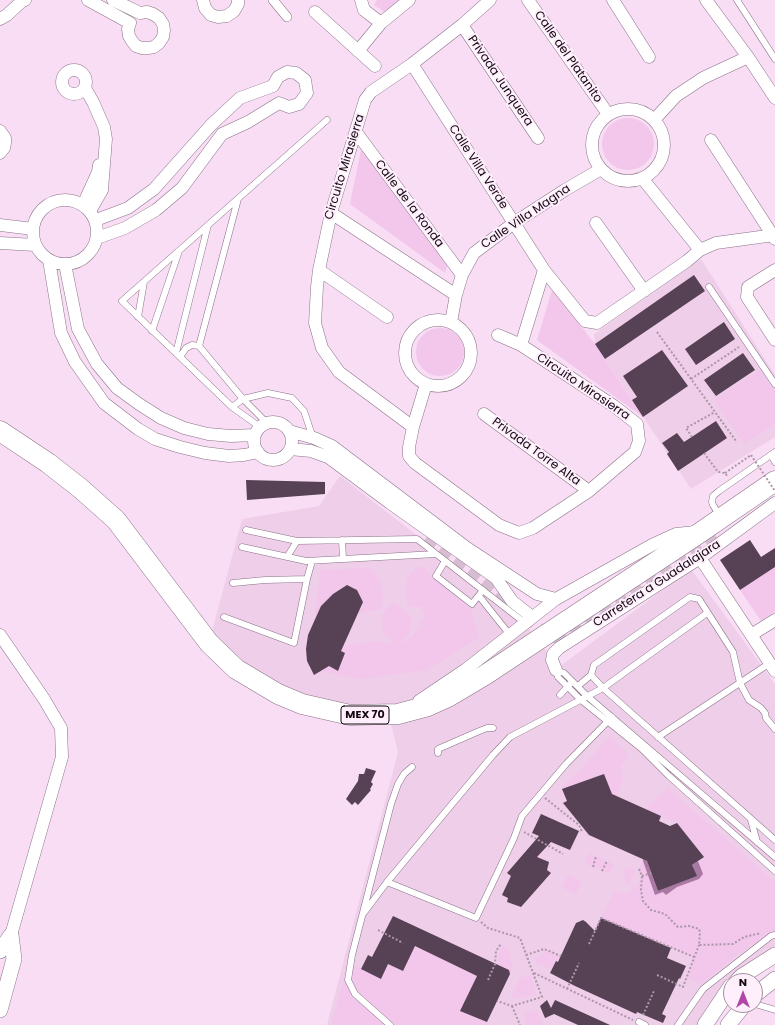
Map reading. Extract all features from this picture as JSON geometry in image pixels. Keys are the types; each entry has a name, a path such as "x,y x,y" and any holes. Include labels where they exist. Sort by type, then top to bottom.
{"highway":[{"name":"MEX 70","path":"0,431 48,463 80,488 116,520 209,643 236,669 278,694 302,704 350,715 398,714 428,706 448,697 485,675 713,529 775,482"}],"street":[{"path":"0,19 25,0"},
{"path":"88,0 130,23 128,30 129,36 136,46 148,48 154,47 159,43 163,37 164,30 163,24 159,18 147,12 140,13 113,0"},
{"path":"203,0 205,8 212,15 218,17 227,16 234,11 238,4 238,0"},
{"path":"274,0 287,17"},
{"path":"361,0 364,10 381,23"},
{"path":"358,51 381,23 409,0"},
{"name":"Circuito Mirasierra","path":"490,0 462,25 412,64 372,92 365,100 331,213 319,270 315,323 322,348 339,372 413,428 409,447 410,456 415,463 499,525 519,533 533,528 589,491 635,452 639,442 637,424 614,406 521,345 498,335"},
{"name":"Calle del Platanito","path":"528,0 608,114"},
{"path":"613,0 649,57"},
{"path":"706,0 748,57 775,98"},
{"path":"315,12 375,66"},
{"name":"Privada Junquera","path":"462,25 538,138"},
{"path":"654,120 676,96 703,78 748,57"},
{"name":"Calle Villa Verde","path":"412,64 544,270"},
{"path":"90,212 128,208 154,189 212,125 240,98 273,86 278,77 287,72 296,73 305,80 307,93 299,104 289,107 279,103 248,122 222,134 182,188 156,210 125,228 97,238"},
{"path":"81,90 93,102 104,127 106,139 102,190 90,212"},
{"path":"632,108 645,112 654,120 661,129 663,135 664,152 659,163 652,172 642,178 631,181 620,180 610,176 601,169 595,160 592,150 592,140 597,125 608,114 620,109 632,108"},
{"path":"212,125 222,134"},
{"path":"0,131 5,138 5,143 4,148 0,153"},
{"name":"Calle de la Ronda","path":"356,132 462,275"},
{"path":"544,270 584,321 596,323 687,261 700,250 716,243 774,236 711,140"},
{"name":"Calle Villa Magna","path":"451,322 456,295 462,275 474,253 514,223 601,169"},
{"path":"642,178 700,250"},
{"path":"63,200 74,201 90,212 98,229 97,238 93,248 86,257 76,262 65,264 49,260 41,254 35,245 33,225 37,215 44,207 53,202 63,200"},
{"path":"331,213 456,295"},
{"path":"596,223 644,291"},
{"path":"0,225 33,230"},
{"path":"0,242 35,245"},
{"path":"49,260 61,332 75,362 104,402 138,429 155,439 205,453 229,456 258,452"},
{"path":"65,264 78,329 97,364 117,388 161,418 184,428 208,434 231,436 261,428 273,422 279,423 285,426 289,431 292,443 290,449 280,458 268,459 262,456 255,447 261,428"},
{"path":"319,270 387,317"},
{"path":"521,345 544,270"},
{"path":"775,270 748,287 746,297 775,340"},
{"path":"441,320 451,322 461,328 468,337 472,350 470,363 459,380 449,385 437,386 426,384 410,371 406,361 405,351 408,341 413,332 425,323 441,320"},
{"path":"413,428 426,384"},
{"path":"104,402 117,388"},
{"name":"Privada Torre Alta","path":"484,414 589,491"},
{"path":"289,431 314,438 390,503 496,578 512,601 528,620"},
{"path":"205,453 208,434"},
{"path":"290,449 330,452 467,548 537,594 556,599"},
{"path":"390,503 399,516 427,537"},
{"name":"Carretera a Guadalajara","path":"556,670 552,660 553,654 559,648 700,558 775,503"},
{"path":"398,714 430,695 465,670 556,599 652,545 676,534 742,527"},
{"path":"700,558 773,667"},
{"path":"751,635 775,620"},
{"path":"0,635 44,699 61,728 62,757 11,935 0,1010"},
{"path":"0,951 11,935"},
{"path":"747,973 775,955"},
{"path":"763,989 772,983"},
{"path":"705,1025 723,999"},
{"path":"728,1025 738,1013"}],"lane":[{"path":"737,0 775,59"},
{"path":"261,428 232,407 122,301 327,120"},
{"path":"199,346 238,199"},
{"path":"178,355 208,225"},
{"path":"152,331 179,250"},
{"path":"138,317 144,282"},
{"path":"709,287 775,384"},
{"path":"178,355 192,345 199,346 243,399 261,428"},
{"path":"232,407 243,399 268,393 292,398 304,410 314,438"},
{"path":"713,529 713,496 773,454 775,462"},
{"path":"246,530 297,541 417,538 483,590 528,620"},
{"path":"342,540 343,559"},
{"path":"287,557 297,541"},
{"path":"242,547 306,561 436,554"},
{"path":"224,617 294,643 312,561"},
{"path":"446,561 436,576 472,604 483,590"},
{"path":"233,583 265,580 307,580"},
{"path":"479,596 510,635"},
{"path":"578,686 591,675 594,665 690,597 698,599 733,652 740,683 749,700 765,713 766,718 775,729"},
{"path":"363,914 387,882 493,755 510,737 603,688 707,613"},
{"path":"658,737 740,683 773,667"},
{"path":"556,670 564,673 581,700 610,719 775,857"},
{"path":"591,675 603,688 775,840"},
{"path":"570,684 578,686 669,776 775,871"},
{"path":"560,695 570,684"},
{"path":"387,882 476,918 522,816 566,764 610,719"},
{"path":"438,753 438,749 486,728 493,728"},
{"path":"390,1025 355,994 348,980 352,955 396,790 404,774 412,767"},
{"path":"751,820 757,842"},
{"path":"678,1025 703,989 771,936 775,935"},
{"path":"763,1006 775,1010"}],"path":[{"path":"657,332 736,442"},
{"path":"691,378 739,347"},
{"path":"692,437 686,428 715,412"},
{"path":"704,453 718,472"},
{"path":"725,474 751,455 775,491"},
{"path":"541,794 579,825 582,832"},
{"path":"517,828 563,854"},
{"path":"593,867 596,856"},
{"path":"602,871 607,861"},
{"path":"639,869 642,876 641,890 644,901 651,910 665,914 678,927 689,926 699,929 700,932 699,945 683,987 657,975"},
{"path":"642,876 651,873"},
{"path":"589,944 601,918 694,957 694,959"},
{"path":"480,921 488,928 520,938 542,997 512,1006 498,1001"},
{"path":"378,930 403,943"},
{"path":"699,945 733,944 744,937 765,932"},
{"path":"488,980 495,964 496,951 501,944"},
{"path":"526,955 544,949 561,956"},
{"path":"567,989 579,963"},
{"path":"533,973 642,1024 654,992"},
{"path":"512,1006 520,1025"}],"shaded area":[{"path":"377,0 407,0 389,15 374,5"},
{"path":"623,118 633,118 647,125 654,139 654,149 647,163 633,170 623,170 613,166 606,159 602,149 602,139 606,129 613,122"},
{"path":"362,145 448,263 445,273 350,204"},
{"path":"701,259 775,375 775,437 691,489 595,344 594,334"},
{"path":"552,290 595,344 643,417 537,340"},
{"path":"440,328 449,330 457,335 462,343 464,352 462,361 457,369 449,374 440,376 431,374 423,369 418,361 416,352 418,343 423,335 431,330"},
{"path":"760,369 775,391 775,424 744,444 714,400"},
{"path":"340,476 515,611 559,667 691,569 775,684 775,950 753,973 723,973 723,1003 702,1025 327,1025 398,752 389,715 302,704 209,643 242,519 319,506"},
{"path":"417,567 426,567 426,572 471,609 479,637 427,670 361,679 321,672 329,666 338,671 345,653 341,651 343,647 348,645 383,641 390,645 393,641 385,635 381,620 385,611 394,603 405,610 411,618 411,629 403,641 408,642 408,638 413,636 414,632 423,627 418,621 423,619 425,613 422,610 422,606 408,607 405,591 408,577"},
{"path":"775,567 775,612 761,621 740,590"},
{"path":"373,569 382,586 383,598 381,609 358,613 363,602 357,590 347,585 333,594 321,606 314,620 320,573 323,570"},
{"path":"610,737 628,754 621,766 623,779 617,796 612,794 604,774 562,789"},
{"path":"667,788 775,882 775,931 735,956 701,984 687,978 694,957 601,918 614,891 626,894 635,889 642,876 639,869 643,859 647,861 658,891 696,876 692,865 704,857 677,823 646,809"},
{"path":"589,853 614,864 609,874 584,863"},
{"path":"643,859 647,861 658,891 696,876 692,865 698,861 703,874 699,879 677,887 666,895 663,892 655,895"},
{"path":"631,868 635,871 630,882 626,885 624,870"},
{"path":"568,875 582,881 576,894 562,888"},
{"path":"503,945 507,947 513,966 510,974 509,970 506,968 502,967 497,969 497,958"},
{"path":"415,946 477,976 460,1011 487,1022 489,1025 331,1025 349,961 361,969 381,978 392,954"},
{"path":"544,949 561,956 559,959 562,964 552,969 536,963 535,959 542,955"},
{"path":"530,975 536,993 516,999 511,997 520,978"},
{"path":"537,1010 543,1024 546,1025 527,1025 523,1014"}],"building":[{"path":"694,275 705,291 605,359 595,344"},
{"path":"724,322 735,339 696,365 685,349"},
{"path":"662,350 688,386 643,417 632,400 637,397 623,376"},
{"path":"743,353 755,370 716,396 704,380"},
{"path":"716,421 727,438 678,471 667,454 669,452 662,443 677,433 684,442"},
{"path":"246,480 325,482 325,494 247,500"},
{"path":"750,540 761,557 775,548 775,567 740,590 720,560"},
{"path":"347,585 357,590 363,602 341,651 345,653 338,671 329,666 314,675 307,661 306,649 308,635 321,606 333,594"},
{"path":"366,768 376,771 371,782 373,784 370,789 371,790 358,805 355,802 352,805 346,799 358,781 359,774 364,774"},
{"path":"604,774 612,794 661,816 659,821 670,826 677,823 704,857 692,865 697,876 658,891 647,861 589,835 563,803 567,801 562,789"},
{"path":"541,814 579,831 570,850 551,842 537,857 549,862 547,870 551,873 521,907 507,902 508,898 502,895 511,876 507,873 539,836 532,833"},
{"path":"393,916 509,970 510,974 487,1022 460,1011 477,976 415,946 403,971 388,964 381,979 361,969 368,955 372,957"},
{"path":"601,918 671,948 667,958 686,966 662,1014 666,1016 663,1023 637,1012 636,1014 550,973 556,961 558,962 576,923 583,920 595,931"},
{"path":"547,1000 551,1008 555,1000 610,1025 578,1025 554,1014 545,1018 540,1006"}],"tunnel":[{"path":"427,537 487,584 545,634 555,637 569,634 718,537"}]}
